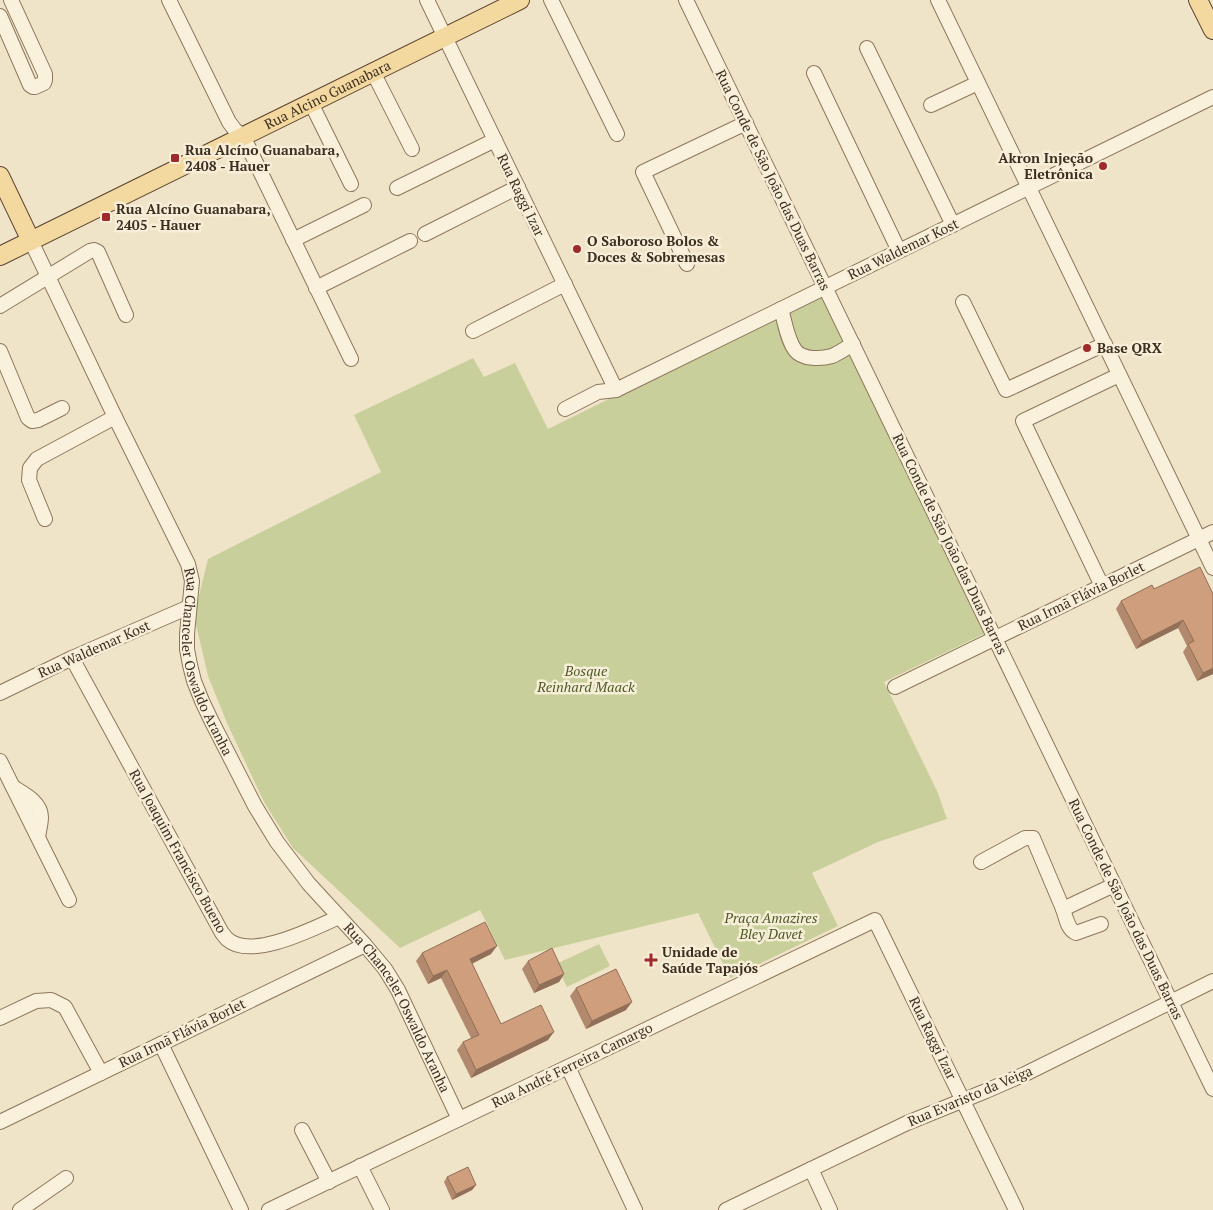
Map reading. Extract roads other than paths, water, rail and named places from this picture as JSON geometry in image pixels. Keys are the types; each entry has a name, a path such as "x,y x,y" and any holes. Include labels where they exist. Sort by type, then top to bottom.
{"main road":[{"name":"Rua Alcino Guanabara","path":"0,256 520,0"},
{"path":"1198,0 1213,30"},
{"name":"Rua Chanceler Oswaldo Aranha","path":"0,176 31,241"}],"street":[{"path":"0,16 30,85 36,87 44,83 46,80 44,74 11,0"},
{"path":"169,0 229,122 243,136 351,359"},
{"name":"Rua Raggi Izar","path":"426,0 616,390"},
{"path":"551,0 617,134"},
{"name":"Rua Conde de São João das Duas Barras","path":"686,0 1213,1089"},
{"path":"938,0 1213,568"},
{"path":"867,48 953,224"},
{"path":"373,72 412,150"},
{"path":"814,73 899,251"},
{"path":"931,105 978,83"},
{"name":"Rua Waldemar Kost","path":"565,409 598,392 616,390 1213,97"},
{"path":"311,103 351,184"},
{"path":"687,264 643,172 746,123"},
{"path":"397,188 495,140"},
{"path":"426,234 518,187"},
{"path":"293,240 364,205"},
{"name":"Rua Chanceler Oswaldo Aranha","path":"31,241 188,564 192,581 187,649 199,694 211,720 264,824 294,866 365,945 392,979 459,1119"},
{"path":"316,288 410,241"},
{"path":"0,306 94,250 98,252 126,315"},
{"path":"473,331 565,284"},
{"path":"963,302 1006,390 1105,344"},
{"path":"781,309 792,345 801,356 810,358 832,356 853,344"},
{"path":"0,351 28,418 32,421 38,420 62,408"},
{"path":"1102,586 1023,421 1120,375"},
{"path":"45,519 29,480 30,468 37,459 116,417"},
{"name":"Rua Irmã Flávia Borlet","path":"895,687 1213,532"},
{"name":"Rua Waldemar Kost","path":"0,693 72,658 189,607"},
{"name":"Rua Joaquim Francisco Bueno","path":"72,658 222,933 228,940 244,946 270,945 303,934 339,917"},
{"path":"0,761 69,900"},
{"path":"981,862 1025,838 1032,838 1072,931 1076,934 1101,924"},
{"path":"1063,909 1114,885"},
{"name":"Rua Raggi Izar","path":"875,920 1016,1210"},
{"name":"Rua André Ferreira Camargo","path":"269,1210 875,920"},
{"name":"Rua Irmã Flávia Borlet","path":"0,1122 365,945"},
{"name":"Rua Evaristo da Veiga","path":"726,1210 907,1123 1025,1074 1213,982"},
{"path":"0,1018 36,1001 51,1000 65,1007 102,1073"},
{"path":"161,1044 241,1210"},
{"path":"568,1067 635,1210"},
{"path":"302,1130 329,1182"},
{"path":"360,1166 382,1210"},
{"path":"811,1169 830,1210"},
{"path":"20,1210 66,1178"}],"place":[{"name":"Rua Alcíno Guanabara, 2408 - Hauer","path":"175,158"},
{"name":"Akron Injeção Eletrônica","path":"1103,166"},
{"name":"Rua Alcíno Guanabara, 2405 - Hauer","path":"106,217"},
{"name":"O Saboroso Bolos & Doces & Sobremesas","path":"577,249"},
{"name":"Base QRX","path":"1087,348"},
{"name":"Unidade de Saúde Tapajós","path":"651,960"}],"park label":[{"name":"Bosque Reinhard Maack","path":"586,680"},
{"name":"Praça Amazires Bley Davet","path":"771,926"}]}
